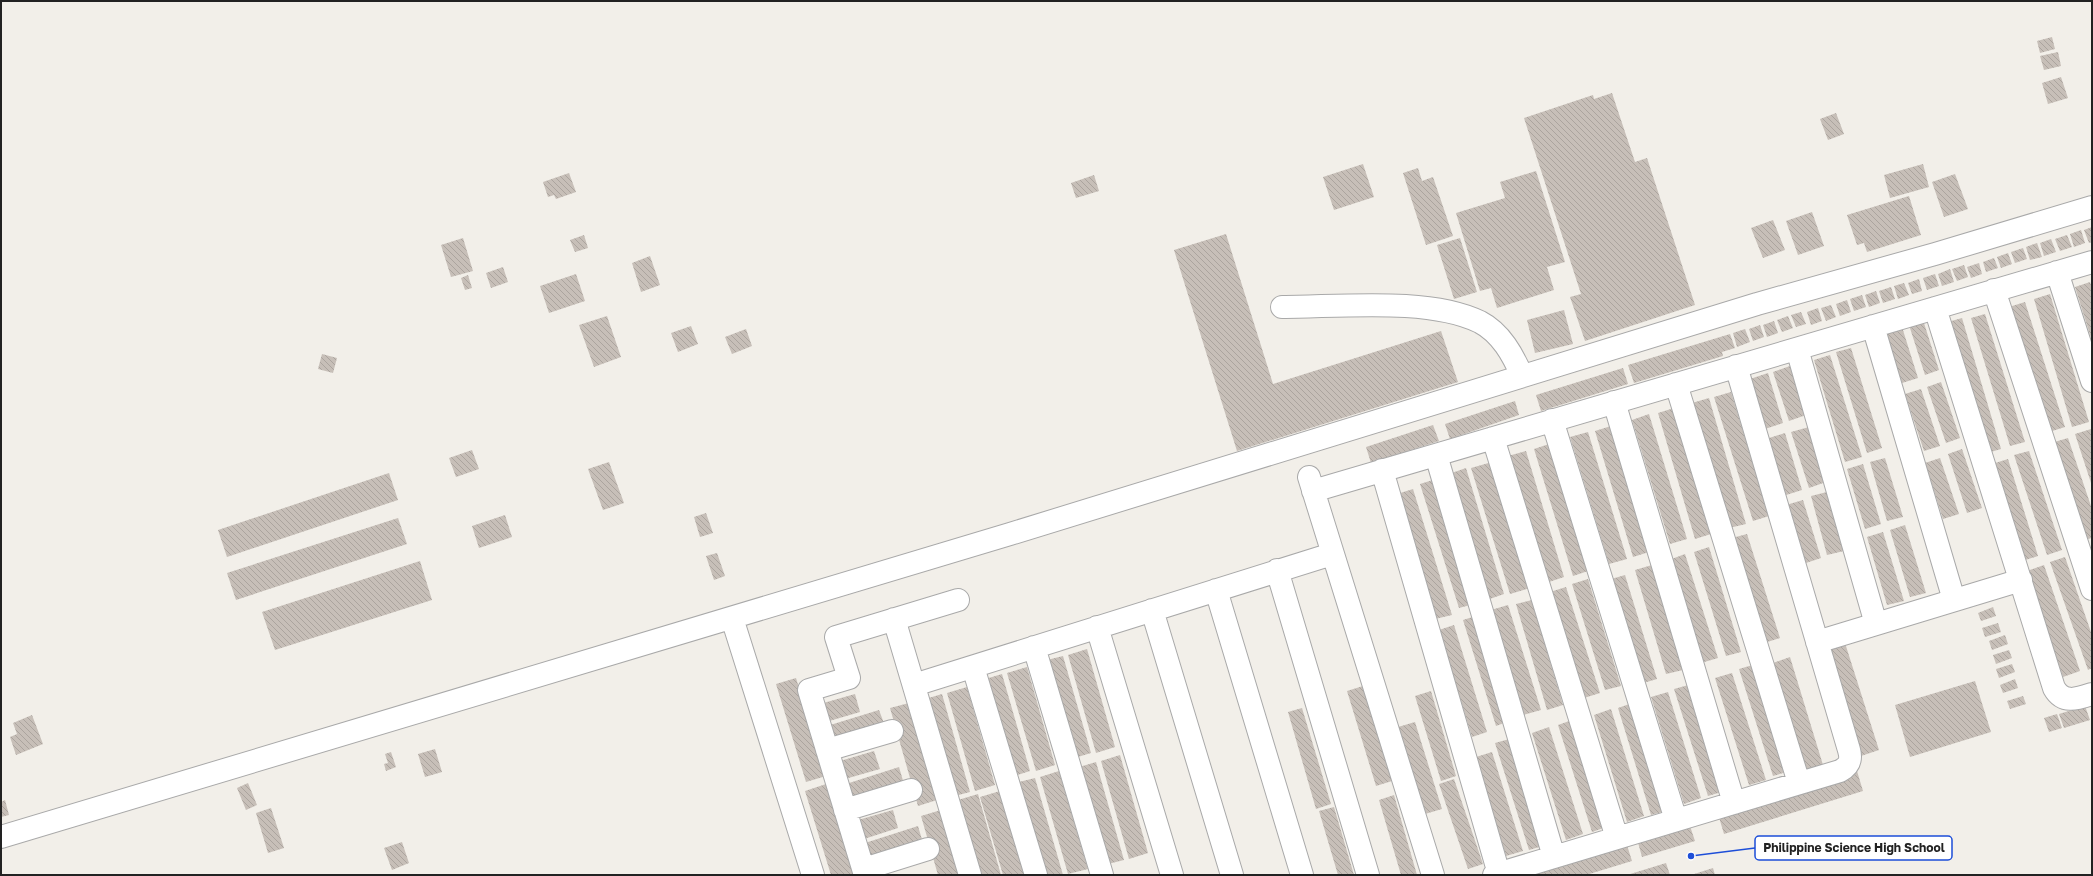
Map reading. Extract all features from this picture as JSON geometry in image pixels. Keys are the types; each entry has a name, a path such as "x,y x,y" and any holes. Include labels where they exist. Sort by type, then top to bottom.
{"street":[{"path":"1,837 732,618 1757,304 1935,254 2092,207"},
{"path":"1433,875 1416,816 1311,484 1382,470 1436,455 2092,262"},
{"path":"2057,272 2092,381"},
{"path":"1994,290 2092,589"},
{"path":"1282,307 1408,306 1448,310 1481,322 1501,339 1512,353 1522,376"},
{"path":"1935,308 2022,580 2054,688 2058,695 2071,700 2092,694"},
{"path":"1872,326 1954,600"},
{"path":"1797,348 1876,624"},
{"path":"1382,470 1496,874 1554,857 1840,771 1849,763 1851,757 1736,366"},
{"path":"1676,384 1799,783"},
{"path":"1614,402 1734,803"},
{"path":"1552,420 1676,820"},
{"path":"1494,438 1617,838"},
{"path":"1436,455 1554,857"},
{"path":"914,685 1332,554"},
{"path":"1277,570 1368,875"},
{"path":"1817,642 2022,580"},
{"path":"1216,590 1302,875"},
{"path":"928,849 864,872 809,690 849,678 836,637 958,600"},
{"path":"1152,610 1232,875"},
{"path":"732,618 813,875"},
{"path":"894,619 970,875"},
{"path":"1097,628 1172,875"},
{"path":"1034,647 1102,875"},
{"path":"973,667 1036,875"},
{"path":"828,750 892,731"},
{"path":"846,810 911,790"}],"building":[{"path":"2052,37 2055,49 2040,53 2037,41"},
{"path":"2058,52 2061,66 2044,70 2040,56"},
{"path":"2061,77 2068,98 2048,104 2042,83"},
{"path":"1612,93 1635,162 1647,158 1695,305 1585,341 1570,297 1581,294 1524,118 1593,95 1594,99"},
{"path":"1836,113 1844,134 1828,140 1820,119"},
{"path":"1363,164 1374,197 1334,210 1323,177"},
{"path":"1923,164 1929,187 1890,198 1884,175"},
{"path":"1418,168 1422,181 1433,177 1453,236 1426,245 1403,173"},
{"path":"1536,171 1565,262 1547,267 1554,290 1497,308 1491,288 1480,291 1456,213 1505,198 1500,182"},
{"path":"569,173 576,192 556,199 554,195 548,197 543,182"},
{"path":"1955,174 1968,209 1944,217 1932,182"},
{"path":"1094,175 1099,191 1076,198 1071,183"},
{"path":"1909,196 1921,235 1867,252 1864,243 1857,245 1847,215"},
{"path":"1812,212 1824,246 1798,255 1786,221"},
{"path":"1773,220 1785,250 1763,258 1751,228"},
{"path":"2092,227 2092,242 2089,243 2084,230"},
{"path":"2081,230 2085,243 2074,247 2070,234"},
{"path":"1226,234 1273,384 1441,331 1458,382 1237,451 1174,250"},
{"path":"584,235 588,248 575,252 570,240"},
{"path":"2067,235 2072,247 2060,251 2055,239"},
{"path":"463,238 473,271 451,277 441,245"},
{"path":"1460,238 1477,292 1454,299 1437,245"},
{"path":"2051,239 2056,252 2044,256 2040,243"},
{"path":"2037,243 2042,257 2030,260 2026,247"},
{"path":"2023,248 2027,259 2015,263 2011,252"},
{"path":"2008,253 2012,264 2001,268 1997,257"},
{"path":"650,256 660,285 641,292 632,263"},
{"path":"1994,258 1998,268 1986,272 1983,262"},
{"path":"1979,263 1982,274 1971,278 1967,267"},
{"path":"1964,265 1968,277 1957,281 1952,269"},
{"path":"503,267 508,282 491,288 486,273"},
{"path":"1950,269 1954,282 1942,286 1938,274"},
{"path":"576,274 585,301 549,313 540,286"},
{"path":"1935,274 1939,286 1927,290 1923,278"},
{"path":"468,275 472,288 465,290 461,278"},
{"path":"1919,279 1922,291 1912,294 1908,283"},
{"path":"2090,282 2092,288 2092,341 2075,287"},
{"path":"1904,283 1909,295 1898,299 1894,286"},
{"path":"1891,287 1895,299 1883,303 1879,291"},
{"path":"1876,291 1880,303 1869,307 1865,295"},
{"path":"2050,294 2089,422 2072,427 2034,299"},
{"path":"1862,295 1866,307 1854,311 1850,299"},
{"path":"1847,300 1851,312 1840,316 1836,304"},
{"path":"2025,302 2065,427 2049,432 2009,307"},
{"path":"1831,305 1836,317 1826,321 1821,308"},
{"path":"1818,308 1822,321 1811,325 1807,312"},
{"path":"1564,310 1573,344 1535,353 1527,320"},
{"path":"1801,312 1806,324 1796,327 1791,315"},
{"path":"1985,314 2025,442 2010,446 1971,318"},
{"path":"607,316 621,357 594,367 579,325"},
{"path":"1788,316 1793,328 1782,332 1777,320"},
{"path":"1962,318 2001,449 1987,453 1948,322"},
{"path":"1923,320 1939,370 1925,375 1909,325"},
{"path":"1774,321 1778,333 1767,337 1763,325"},
{"path":"1760,325 1764,337 1753,341 1749,329"},
{"path":"691,326 698,344 678,352 671,333"},
{"path":"1902,327 1918,378 1902,383 1886,333"},
{"path":"746,329 752,346 732,354 725,337"},
{"path":"1745,329 1750,342 1737,347 1733,333"},
{"path":"1730,334 1735,348 1722,352 1723,356 1634,383 1628,365"},
{"path":"1851,348 1882,448 1867,453 1836,352"},
{"path":"322,354 337,358 333,373 318,369"},
{"path":"1830,355 1862,457 1845,462 1814,360"},
{"path":"1790,366 1806,415 1789,421 1773,372"},
{"path":"1623,368 1628,384 1541,411 1536,395"},
{"path":"1768,373 1783,423 1765,429 1750,379"},
{"path":"1941,382 1960,438 1946,443 1927,387"},
{"path":"1921,389 1940,446 1924,451 1905,394"},
{"path":"1731,392 1769,516 1753,521 1714,397"},
{"path":"1709,398 1746,524 1729,528 1692,403"},
{"path":"1515,401 1519,415 1450,439 1445,424"},
{"path":"1674,408 1711,534 1695,539 1658,413"},
{"path":"1649,414 1687,539 1670,544 1632,420"},
{"path":"1433,425 1439,441 1371,463 1366,447"},
{"path":"1611,426 1649,552 1633,557 1595,431"},
{"path":"1809,427 1826,482 1809,488 1791,432"},
{"path":"2091,429 2092,432 2092,486 2075,434"},
{"path":"1588,432 1627,559 1609,564 1570,437"},
{"path":"1785,433 1802,490 1783,496 1766,439"},
{"path":"2068,438 2092,509 2092,538 2084,540 2051,443"},
{"path":"1552,443 1591,570 1573,576 1534,449"},
{"path":"1962,449 1982,508 1967,513 1948,454"},
{"path":"472,450 479,469 456,477 449,458"},
{"path":"1526,451 1564,577 1546,583 1508,456"},
{"path":"2029,451 2062,550 2047,555 2014,455"},
{"path":"1885,458 1903,517 1887,521 1870,462"},
{"path":"1940,458 1959,514 1943,519 1925,463"},
{"path":"2008,459 2038,556 2022,561 1992,464"},
{"path":"609,462 624,503 603,510 588,469"},
{"path":"1492,462 1530,588 1510,594 1471,468"},
{"path":"1863,464 1881,524 1865,529 1847,469"},
{"path":"1466,468 1504,594 1484,601 1446,475"},
{"path":"389,473 398,500 227,557 218,530"},
{"path":"1436,479 1474,604 1459,608 1420,484"},
{"path":"1413,489 1452,615 1435,619 1397,494"},
{"path":"1827,492 1844,551 1827,555 1811,496"},
{"path":"1803,500 1821,558 1803,564 1786,505"},
{"path":"706,513 713,533 700,537 694,517"},
{"path":"505,515 512,537 479,548 472,526"},
{"path":"398,518 407,544 236,600 227,573"},
{"path":"1905,525 1926,593 1910,597 1890,530"},
{"path":"1883,532 1904,601 1887,605 1867,537"},
{"path":"1747,534 1780,638 1764,643 1732,538"},
{"path":"1709,547 1741,652 1726,656 1694,552"},
{"path":"717,553 725,576 714,580 706,556"},
{"path":"1685,554 1718,658 1701,663 1669,560"},
{"path":"2065,557 2092,635 2092,668 2088,670 2050,562"},
{"path":"420,561 432,600 275,650 262,612"},
{"path":"1652,565 1683,670 1666,674 1635,570"},
{"path":"2044,565 2080,671 2063,677 2027,571"},
{"path":"1625,575 1657,679 1640,684 1608,580"},
{"path":"1588,579 1621,686 1605,690 1572,584"},
{"path":"1566,587 1600,693 1584,698 1550,592"},
{"path":"1532,600 1563,705 1547,710 1516,604"},
{"path":"1508,605 1541,710 1523,715 1491,610"},
{"path":"1993,607 1996,616 1981,621 1978,613"},
{"path":"1479,615 1512,720 1496,726 1463,620"},
{"path":"1998,623 2001,632 1985,637 1982,628"},
{"path":"1454,625 1487,732 1472,737 1439,630"},
{"path":"2005,635 2008,644 1992,650 1989,641"},
{"path":"1845,643 1879,750 1861,756 1828,648"},
{"path":"1087,649 1115,747 1096,753 1068,655"},
{"path":"2009,650 2012,658 1996,664 1993,655"},
{"path":"1063,656 1091,753 1071,759 1043,661"},
{"path":"1790,657 1823,765 1806,770 1773,663"},
{"path":"1756,664 1790,771 1773,776 1739,669"},
{"path":"2012,664 2015,672 1999,678 1996,669"},
{"path":"1027,667 1055,765 1036,771 1007,673"},
{"path":"1732,673 1766,780 1749,785 1715,678"},
{"path":"1002,674 1030,771 1011,777 982,680"},
{"path":"796,678 826,776 806,782 776,684"},
{"path":"2015,679 2018,688 2003,693 2000,685"},
{"path":"1975,681 1991,732 1910,757 1895,705"},
{"path":"1692,684 1725,791 1708,796 1674,689"},
{"path":"1363,686 1392,781 1376,786 1347,691"},
{"path":"967,687 995,785 975,791 947,693"},
{"path":"1431,691 1456,776 1441,781 1415,696"},
{"path":"1668,692 1701,798 1684,804 1651,697"},
{"path":"855,694 860,712 826,722 820,704"},
{"path":"942,694 970,792 951,797 922,700"},
{"path":"2023,696 2026,704 2010,709 2007,701"},
{"path":"1635,702 1669,810 1651,815 1618,708"},
{"path":"909,703 937,800 918,806 890,708"},
{"path":"2085,706 2090,720 2064,728 2059,714"},
{"path":"1302,708 1331,804 1316,809 1288,712"},
{"path":"1611,709 1644,816 1627,822 1594,715"},
{"path":"879,710 885,726 832,743 827,726"},
{"path":"2057,714 2062,728 2049,732 2044,718"},
{"path":"32,715 43,744 16,755 10,737 17,734 13,723"},
{"path":"1575,719 1609,826 1592,832 1558,725"},
{"path":"1415,722 1442,809 1425,814 1398,727"},
{"path":"1549,727 1583,834 1566,840 1532,733"},
{"path":"1513,738 1546,845 1529,850 1495,743"},
{"path":"435,749 442,772 425,777 418,754"},
{"path":"874,751 880,769 845,779 840,761"},
{"path":"391,752 396,767 386,771 384,764 388,763 385,754"},
{"path":"1492,752 1523,851 1506,856 1476,757"},
{"path":"1120,755 1148,853 1129,859 1101,761"},
{"path":"1096,762 1124,860 1104,865 1076,768"},
{"path":"899,767 904,784 851,800 846,784"},
{"path":"1059,771 1088,869 1068,874 1040,777"},
{"path":"1857,771 1863,791 1724,834 1718,814"},
{"path":"1035,778 1063,875 1042,875 1015,783"},
{"path":"1454,779 1483,864 1468,869 1439,784"},
{"path":"248,783 257,805 246,810 237,788"},
{"path":"826,784 855,875 831,875 805,791"},
{"path":"1000,791 1024,875 1003,875 980,797"},
{"path":"978,794 1001,875 980,875 958,800"},
{"path":"1394,795 1417,875 1401,875 1379,800"},
{"path":"5,800 9,815 1,817 1,802"},
{"path":"1334,807 1354,875 1338,875 1319,811"},
{"path":"271,808 284,848 268,853 256,813"},
{"path":"893,810 898,828 864,839 858,820"},
{"path":"941,810 960,875 938,875 921,816"},
{"path":"1689,823 1695,841 1642,857 1637,839"},
{"path":"918,826 923,843 870,859 865,843"},
{"path":"402,842 409,863 392,870 384,848"},
{"path":"1626,842 1632,861 1586,875 1528,875"},
{"path":"1666,863 1670,875 1627,875"},
{"path":"1713,868 1715,875 1691,875"}],"place":[{"name":"Philippine Science High School","path":"1691,856"}]}
